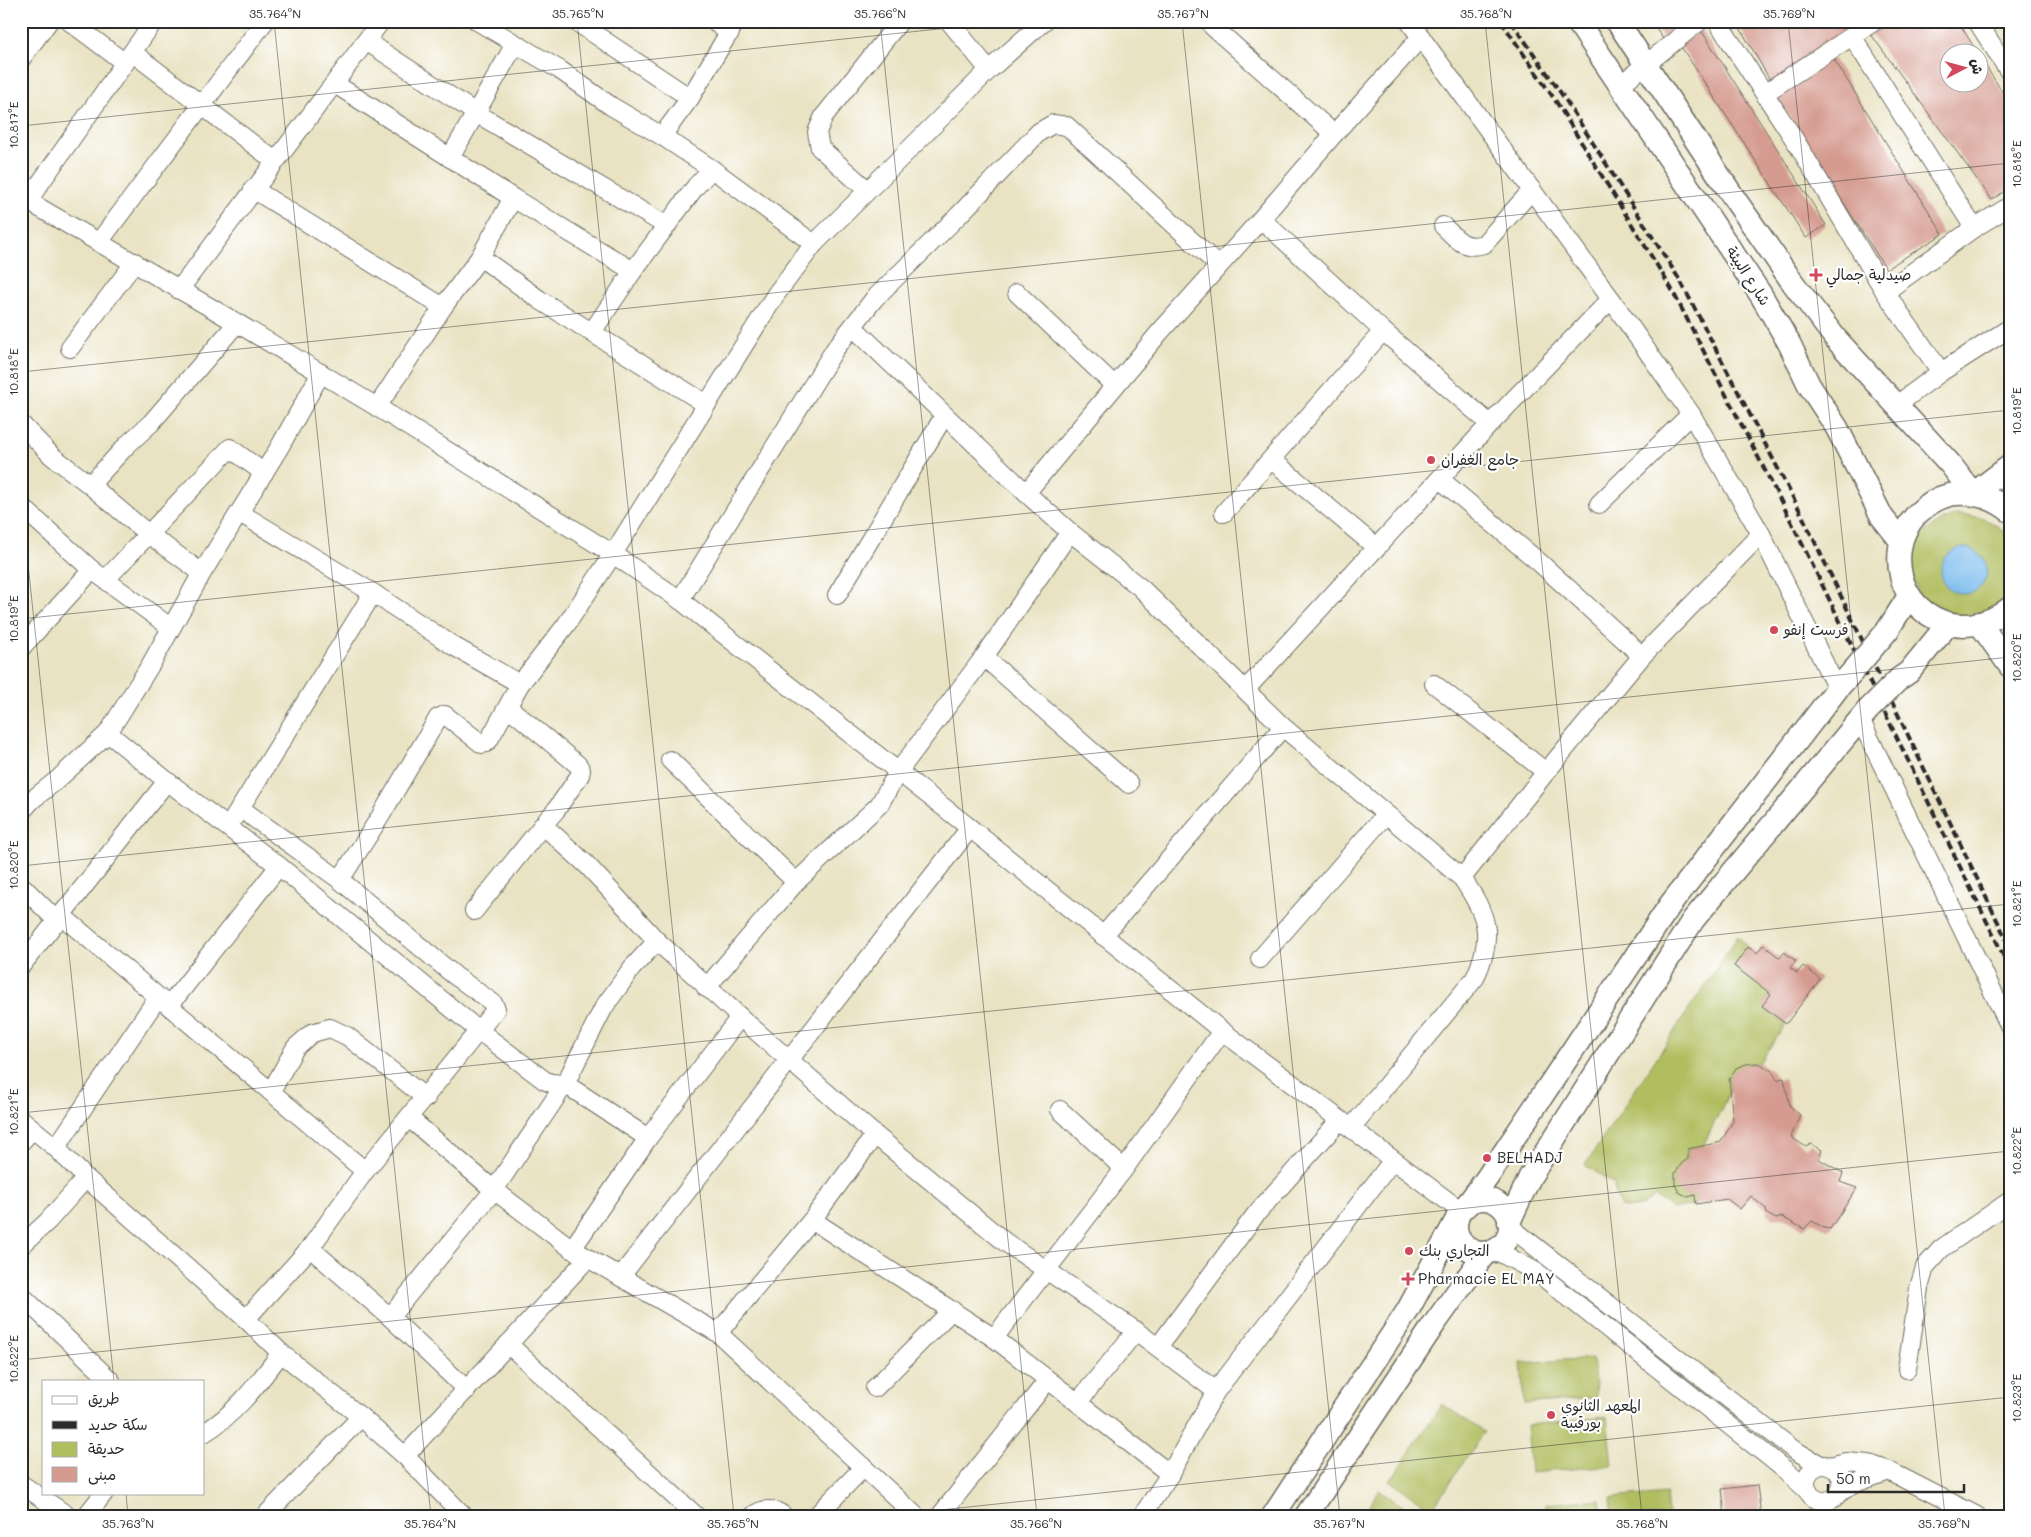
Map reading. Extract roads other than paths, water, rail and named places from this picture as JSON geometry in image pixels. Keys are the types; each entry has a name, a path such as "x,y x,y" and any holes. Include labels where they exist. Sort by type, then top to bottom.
{"main road":[{"name":"شارع البيئة","path":"1577,21 1761,295 1789,343 1809,385 1837,428 1882,517 1901,540"},
{"path":"1595,49 1621,26 1736,201 1793,283 1836,339 1898,404 1951,465 1973,494"},
{"path":"1973,494 2010,466"},
{"path":"2010,511 1987,497 1973,494 1946,496 1934,501 1914,518 1901,540 1898,560 1901,579 1909,596 1926,614 1948,624 1964,626 1980,624 2001,615 2010,608"},
{"path":"1274,1516 1408,1310 1461,1212 1487,1178 1670,905 1774,773 1837,689 1887,631 1909,596"},
{"path":"1306,1516 1435,1322 1490,1252 1506,1240 1509,1224 1530,1177 1693,920 1863,715 1899,679 1909,672 1948,624"},
{"path":"1980,624 2010,666"},
{"path":"1490,1252 1476,1252 1462,1243 1458,1236 1461,1212 1473,1201 1489,1200 1502,1208 1509,1224"}],"street":[{"path":"69,21 202,106 275,161"},
{"path":"154,21 23,202 135,262 321,373 613,554 680,600 970,828 1222,1031 1461,1212"},
{"path":"99,242 265,21"},
{"path":"179,290 381,21"},
{"path":"477,21 560,70 611,106 662,136 712,169 814,244"},
{"path":"575,21 690,98"},
{"path":"662,136 690,98 733,27 713,21"},
{"path":"867,190 820,148 816,132 824,116 900,21"},
{"path":"949,21 989,70"},
{"path":"340,880 380,817 438,718 445,715 482,744 489,740 520,684 566,625 613,554 776,294 814,244 989,70 1044,21"},
{"path":"1409,21 1611,299 1691,414 1761,534 1837,689"},
{"path":"1620,86 1700,21"},
{"path":"1717,21 1765,93 1885,292 1941,372"},
{"path":"1765,93 1875,21"},
{"path":"1977,21 2010,73"},
{"path":"21,22 44,27 21,59"},
{"path":"1212,26 1334,134"},
{"path":"1026,493 1159,333 1420,36"},
{"path":"1852,36 1974,228"},
{"path":"366,42 476,113 667,226"},
{"path":"450,158 515,44"},
{"path":"335,84 513,198 633,271"},
{"path":"680,600 835,349 874,299 1039,132 1053,124 1067,126 1218,265"},
{"path":"592,332 633,271 696,186 712,169"},
{"path":"253,189 443,307"},
{"path":"1443,226 1464,245 1474,247 1484,244 1532,190"},
{"path":"377,407 443,307 480,257 513,198"},
{"path":"1885,292 1974,228 2010,206"},
{"path":"1261,219 1383,331 1490,424"},
{"path":"480,257 540,300 706,404"},
{"path":"70,348 135,262"},
{"path":"1017,293 1116,386"},
{"path":"1246,689 1441,480 1490,424 1611,299"},
{"path":"90,485 127,445 151,423 237,323"},
{"path":"853,327 1026,493 1070,532 1141,588 1246,689 1283,728 1462,878 1478,902 1485,922 1487,942 1482,963 1475,978 1346,1124 1256,1214 1158,1347"},
{"path":"1898,404 1941,372 2010,328"},
{"path":"1224,513 1383,331"},
{"path":"25,801 57,780 108,733 151,664 170,627 264,473 321,373"},
{"path":"1599,504 1691,414"},
{"path":"837,595 944,416"},
{"path":"21,424 52,456 147,533 202,573"},
{"path":"21,648 99,574 147,533 230,448 264,473"},
{"path":"1272,460 1377,548"},
{"path":"1441,480 1539,562 1642,656"},
{"path":"21,506 99,574 170,627"},
{"path":"240,513 373,593 455,647 520,684"},
{"path":"706,988 796,882 879,805 898,772 984,657 1070,532"},
{"path":"1462,878 1546,772 1642,656 1761,534"},
{"path":"229,826 373,593"},
{"path":"984,657 1129,784"},
{"path":"1434,684 1546,772"},
{"path":"474,911 556,810 580,775 581,770 578,765 508,707"},
{"path":"1863,715 2010,1027"},
{"path":"1103,936 1283,728"},
{"path":"108,733 167,781 229,826 478,1030 544,1080 551,1083 565,1084 648,1138"},
{"path":"670,760 796,882"},
{"path":"21,966 167,781"},
{"path":"240,808 340,880 454,976 493,1004 496,1009 426,1098 365,1171 310,1248 246,1319"},
{"path":"1260,959 1386,814"},
{"path":"544,825 587,865 657,941 706,988 875,1135 1005,1242 1136,1331 1216,1391"},
{"path":"621,1276 970,828"},
{"path":"56,1148 163,1002 279,866"},
{"path":"21,885 365,1171"},
{"path":"390,1317 494,1190 565,1084 604,1007 632,968 657,941"},
{"path":"406,1456 508,1344 580,1254 648,1138 740,1017"},
{"path":"272,1092 295,1048 312,1033 330,1028 347,1036 426,1098"},
{"path":"994,1338 1124,1169 1222,1031"},
{"path":"1060,1110 1124,1169"},
{"path":"409,1118 494,1190 580,1254 718,1333 916,1516"},
{"path":"25,1130 56,1148 86,1178 246,1319 281,1353 406,1456 464,1516"},
{"path":"718,1333 812,1220 875,1135"},
{"path":"1142,1516 1170,1474 1216,1391 1393,1160"},
{"path":"21,1246 48,1221 86,1178"},
{"path":"1907,1369 1919,1288 1925,1267 1941,1249 2010,1201"},
{"path":"812,1220 994,1338 1170,1474"},
{"path":"1509,1224 1794,1450 1839,1473 1842,1484 1836,1496 1835,1516"},
{"path":"310,1248 390,1317 467,1390"},
{"path":"1490,1252 1538,1274 1784,1469 1819,1500 1830,1500 1852,1484 1889,1471"},
{"path":"21,1295 110,1380"},
{"path":"875,1388 952,1310"},
{"path":"1078,1402 1136,1331"},
{"path":"508,1344 696,1516"},
{"path":"205,1432 225,1419 247,1398 281,1353"},
{"path":"940,1516 1048,1380"},
{"path":"265,1516 361,1417"},
{"path":"1815,1516 1806,1486 1808,1475 1816,1467 1846,1462 1869,1464 1889,1471 1977,1516"},
{"path":"816,1516 864,1467"},
{"path":"21,1484 68,1516"},
{"path":"86,1516 103,1494"},
{"path":"753,1516 758,1511 770,1510 778,1511 784,1516"}],"water":[{"path":"1960,548 1968,548 1977,552 1983,558 1987,571 1983,584 1977,590 1968,594 1960,594 1951,590 1945,584 1941,575 1941,567 1945,558 1951,552"}],"railway":[{"path":"1501,21 1557,103 1671,288 1788,515 2010,969"},
{"path":"1511,21 1565,99 1681,282 1799,509 2010,947"}],"place":[{"name":"صيدلية جمالي","path":"1816,275"},
{"name":"جامع الغفران","path":"1431,460"},
{"name":"فرست إنفو","path":"1774,630"},
{"name":"BELHADJ","path":"1487,1158"},
{"name":"التجاري بنك","path":"1409,1251"},
{"name":"Pharmacie EL MAY","path":"1408,1279"},
{"name":"المعهد الثانوي بورقيبة","path":"1551,1415"}]}
